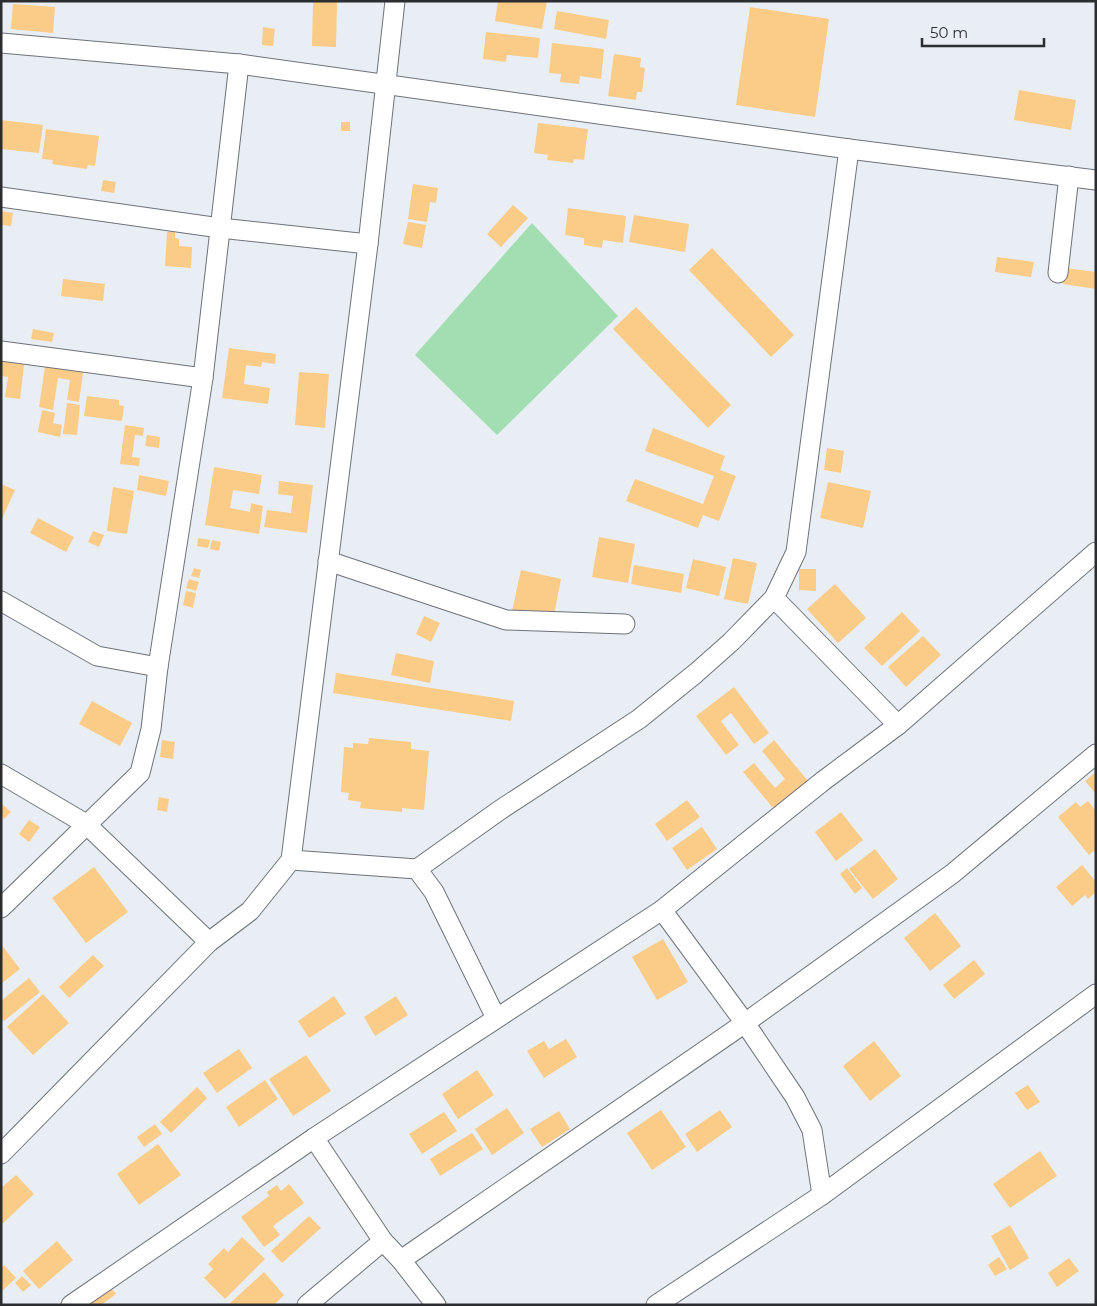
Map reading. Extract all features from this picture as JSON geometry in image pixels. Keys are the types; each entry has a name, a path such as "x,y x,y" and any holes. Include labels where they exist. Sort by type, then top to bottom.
{"street":[{"path":"1,1154 209,942 250,911 290,860 368,244 395,1"},
{"path":"1,43 239,64 849,149 1096,180"},
{"path":"1,908 140,773 150,729 203,378 239,64"},
{"path":"290,860 417,869 500,810 639,719 731,642 774,598 796,552 849,149"},
{"path":"1058,273 1069,176"},
{"path":"1,198 220,228 368,244"},
{"path":"1,351 203,378"},
{"path":"71,1305 314,1138 662,910 823,781 898,724 1096,552"},
{"path":"328,561 506,620 625,624"},
{"path":"774,598 898,724"},
{"path":"1,601 97,656 158,668"},
{"path":"401,1260 745,1023 952,874 1096,754"},
{"path":"1,774 86,824 209,942"},
{"path":"417,869 434,892 496,1018"},
{"path":"662,910 745,1023 795,1096 812,1130 822,1195"},
{"path":"656,1305 822,1195 1096,994"},
{"path":"314,1138 383,1241 401,1260 436,1305"},
{"path":"308,1305 383,1241"}],"green space":[{"path":"532,223 618,316 497,435 415,355"}],"building":[{"path":"313,1 337,1 336,47 312,46"},
{"path":"498,1 547,1 542,29 495,21"},
{"path":"13,4 55,7 53,33 11,29"},
{"path":"750,7 829,19 815,117 736,105"},
{"path":"557,11 609,20 606,39 554,29"},
{"path":"263,27 275,29 273,46 262,45"},
{"path":"486,32 540,38 538,58 507,55 506,62 483,59"},
{"path":"552,43 604,49 601,79 580,76 579,84 560,82 561,74 549,73"},
{"path":"614,54 641,58 640,67 645,68 642,92 637,92 636,100 608,96"},
{"path":"1019,90 1076,100 1071,130 1014,120"},
{"path":"1,120 43,125 39,153 1,149"},
{"path":"341,122 350,122 350,131 341,131"},
{"path":"538,123 588,129 584,160 574,159 573,163 547,160 548,155 534,153"},
{"path":"46,129 99,136 95,166 88,165 87,169 52,164 53,160 42,159"},
{"path":"103,180 116,182 114,193 101,191"},
{"path":"413,184 438,188 436,203 430,202 427,222 408,219"},
{"path":"513,205 528,218 501,247 487,234"},
{"path":"568,208 626,216 623,243 603,240 602,248 584,245 584,238 565,235"},
{"path":"1,211 13,213 11,226 1,225"},
{"path":"634,215 689,224 685,252 629,242"},
{"path":"408,222 426,225 422,248 403,244"},
{"path":"167,232 175,232 175,238 179,239 179,246 192,247 191,268 165,266"},
{"path":"712,248 794,335 771,357 689,270"},
{"path":"997,257 1034,262 1031,277 995,272"},
{"path":"1065,268 1096,272 1096,289 1063,284"},
{"path":"63,279 105,284 103,301 61,296"},
{"path":"636,307 731,405 708,428 613,329"},
{"path":"33,329 54,333 52,342 31,339"},
{"path":"229,348 276,354 275,364 262,362 261,367 246,365 244,384 270,388 268,404 222,398"},
{"path":"1,354 25,357 20,399 5,397 8,377 1,376"},
{"path":"46,360 84,366 79,402 67,400 70,380 58,378 53,410 39,407"},
{"path":"299,372 329,374 325,428 295,425"},
{"path":"87,396 119,400 119,405 124,406 122,421 84,416"},
{"path":"67,403 80,405 77,435 63,434"},
{"path":"42,410 55,413 53,423 62,425 60,437 38,432"},
{"path":"125,425 144,428 143,436 135,435 132,457 140,458 139,466 120,464"},
{"path":"653,428 725,456 720,470 736,476 719,521 703,515 698,528 626,501 635,479 703,504 714,476 645,451"},
{"path":"147,435 160,437 159,448 145,446"},
{"path":"827,448 844,451 841,473 824,470"},
{"path":"214,467 262,475 259,494 233,490 230,508 250,512 251,503 263,506 259,534 205,525"},
{"path":"139,475 169,481 166,496 137,490"},
{"path":"279,481 313,485 307,533 264,527 267,510 291,513 293,496 278,494"},
{"path":"828,482 871,491 863,528 820,518"},
{"path":"1,484 15,490 1,521"},
{"path":"113,487 134,491 127,534 107,531"},
{"path":"38,518 74,537 66,552 30,533"},
{"path":"93,531 104,535 99,547 88,542"},
{"path":"599,537 635,544 628,583 592,577"},
{"path":"198,538 210,540 208,548 197,546"},
{"path":"212,540 221,542 219,551 210,549"},
{"path":"733,558 757,563 748,604 724,599"},
{"path":"693,559 726,567 719,596 686,588"},
{"path":"634,565 684,574 681,593 631,584"},
{"path":"194,568 201,570 199,578 191,576"},
{"path":"799,569 816,569 816,591 799,590"},
{"path":"521,570 561,579 553,620 512,611"},
{"path":"189,579 199,582 196,591 186,588"},
{"path":"835,584 866,618 838,643 807,609"},
{"path":"186,591 196,593 193,608 183,605"},
{"path":"902,612 920,631 882,666 864,648"},
{"path":"424,616 440,623 431,642 416,634"},
{"path":"923,636 941,655 906,687 888,667"},
{"path":"396,653 434,661 430,683 391,675"},
{"path":"336,673 514,701 511,721 333,693"},
{"path":"734,687 769,733 754,744 731,713 721,721 739,745 726,755 696,716"},
{"path":"92,701 132,723 120,746 79,724"},
{"path":"369,738 411,742 411,749 429,751 424,810 402,808 402,812 360,808 361,802 348,800 349,793 341,792 344,747 353,748 353,743 368,744"},
{"path":"162,740 175,742 173,759 160,757"},
{"path":"774,740 808,781 774,809 743,772 754,763 775,788 785,779 762,751"},
{"path":"1096,772 1096,794 1085,781"},
{"path":"159,797 169,799 167,812 157,810"},
{"path":"687,800 700,817 667,841 655,824"},
{"path":"1088,801 1096,811 1096,849 1089,855 1058,817 1076,802 1080,807"},
{"path":"1,803 11,812 4,819 1,817"},
{"path":"841,812 863,840 836,861 815,832"},
{"path":"29,820 40,827 29,842 19,834"},
{"path":"702,827 717,849 687,870 672,848"},
{"path":"875,849 898,879 873,899 849,869"},
{"path":"1082,865 1096,882 1096,892 1088,899 1085,895 1072,906 1056,887"},
{"path":"94,867 128,912 86,943 52,898"},
{"path":"847,868 862,888 855,894 840,874"},
{"path":"935,913 961,946 930,971 904,938"},
{"path":"663,939 688,982 657,1000 632,957"},
{"path":"1,944 20,969 1,984"},
{"path":"93,955 104,966 69,998 59,987"},
{"path":"974,960 985,974 954,999 943,985"},
{"path":"29,978 40,992 4,1021 1,1018 1,1001"},
{"path":"43,994 69,1023 33,1055 7,1027"},
{"path":"334,996 346,1014 309,1038 298,1021"},
{"path":"396,996 408,1015 375,1036 364,1017"},
{"path":"566,1039 577,1057 544,1078 527,1051 544,1041 549,1049"},
{"path":"874,1041 901,1076 870,1101 843,1066"},
{"path":"239,1049 252,1068 217,1093 203,1073"},
{"path":"306,1055 331,1091 293,1116 269,1079"},
{"path":"477,1070 494,1095 458,1119 442,1094"},
{"path":"265,1080 278,1099 239,1127 226,1107"},
{"path":"1028,1085 1040,1102 1027,1110 1015,1093"},
{"path":"197,1087 207,1098 171,1133 160,1122"},
{"path":"507,1108 524,1133 492,1155 475,1129"},
{"path":"661,1110 686,1147 652,1170 627,1133"},
{"path":"720,1110 732,1127 697,1152 685,1134"},
{"path":"559,1111 570,1129 542,1147 530,1129"},
{"path":"444,1112 457,1131 422,1154 409,1134"},
{"path":"155,1124 162,1134 144,1147 137,1137"},
{"path":"472,1133 483,1149 440,1176 430,1159"},
{"path":"158,1144 181,1175 139,1205 117,1174"},
{"path":"1040,1151 1057,1176 1010,1208 993,1184"},
{"path":"16,1175 34,1194 1,1225 1,1188"},
{"path":"289,1184 304,1203 273,1226 280,1235 264,1247 241,1217 269,1196 267,1192 277,1185 281,1191"},
{"path":"309,1216 321,1228 282,1263 271,1251"},
{"path":"1010,1225 1029,1258 1010,1270 991,1236"},
{"path":"242,1237 265,1259 225,1299 204,1278 213,1269 208,1264 224,1248 228,1252"},
{"path":"57,1241 73,1260 39,1289 23,1271"},
{"path":"999,1257 1007,1269 995,1276 988,1265"},
{"path":"1069,1258 1079,1271 1057,1287 1048,1273"},
{"path":"4,1265 16,1278 1,1292 1,1268"},
{"path":"264,1272 284,1295 274,1305 228,1305"},
{"path":"22,1276 31,1285 23,1292 15,1283"},
{"path":"108,1285 116,1294 101,1305 82,1305"}]}
